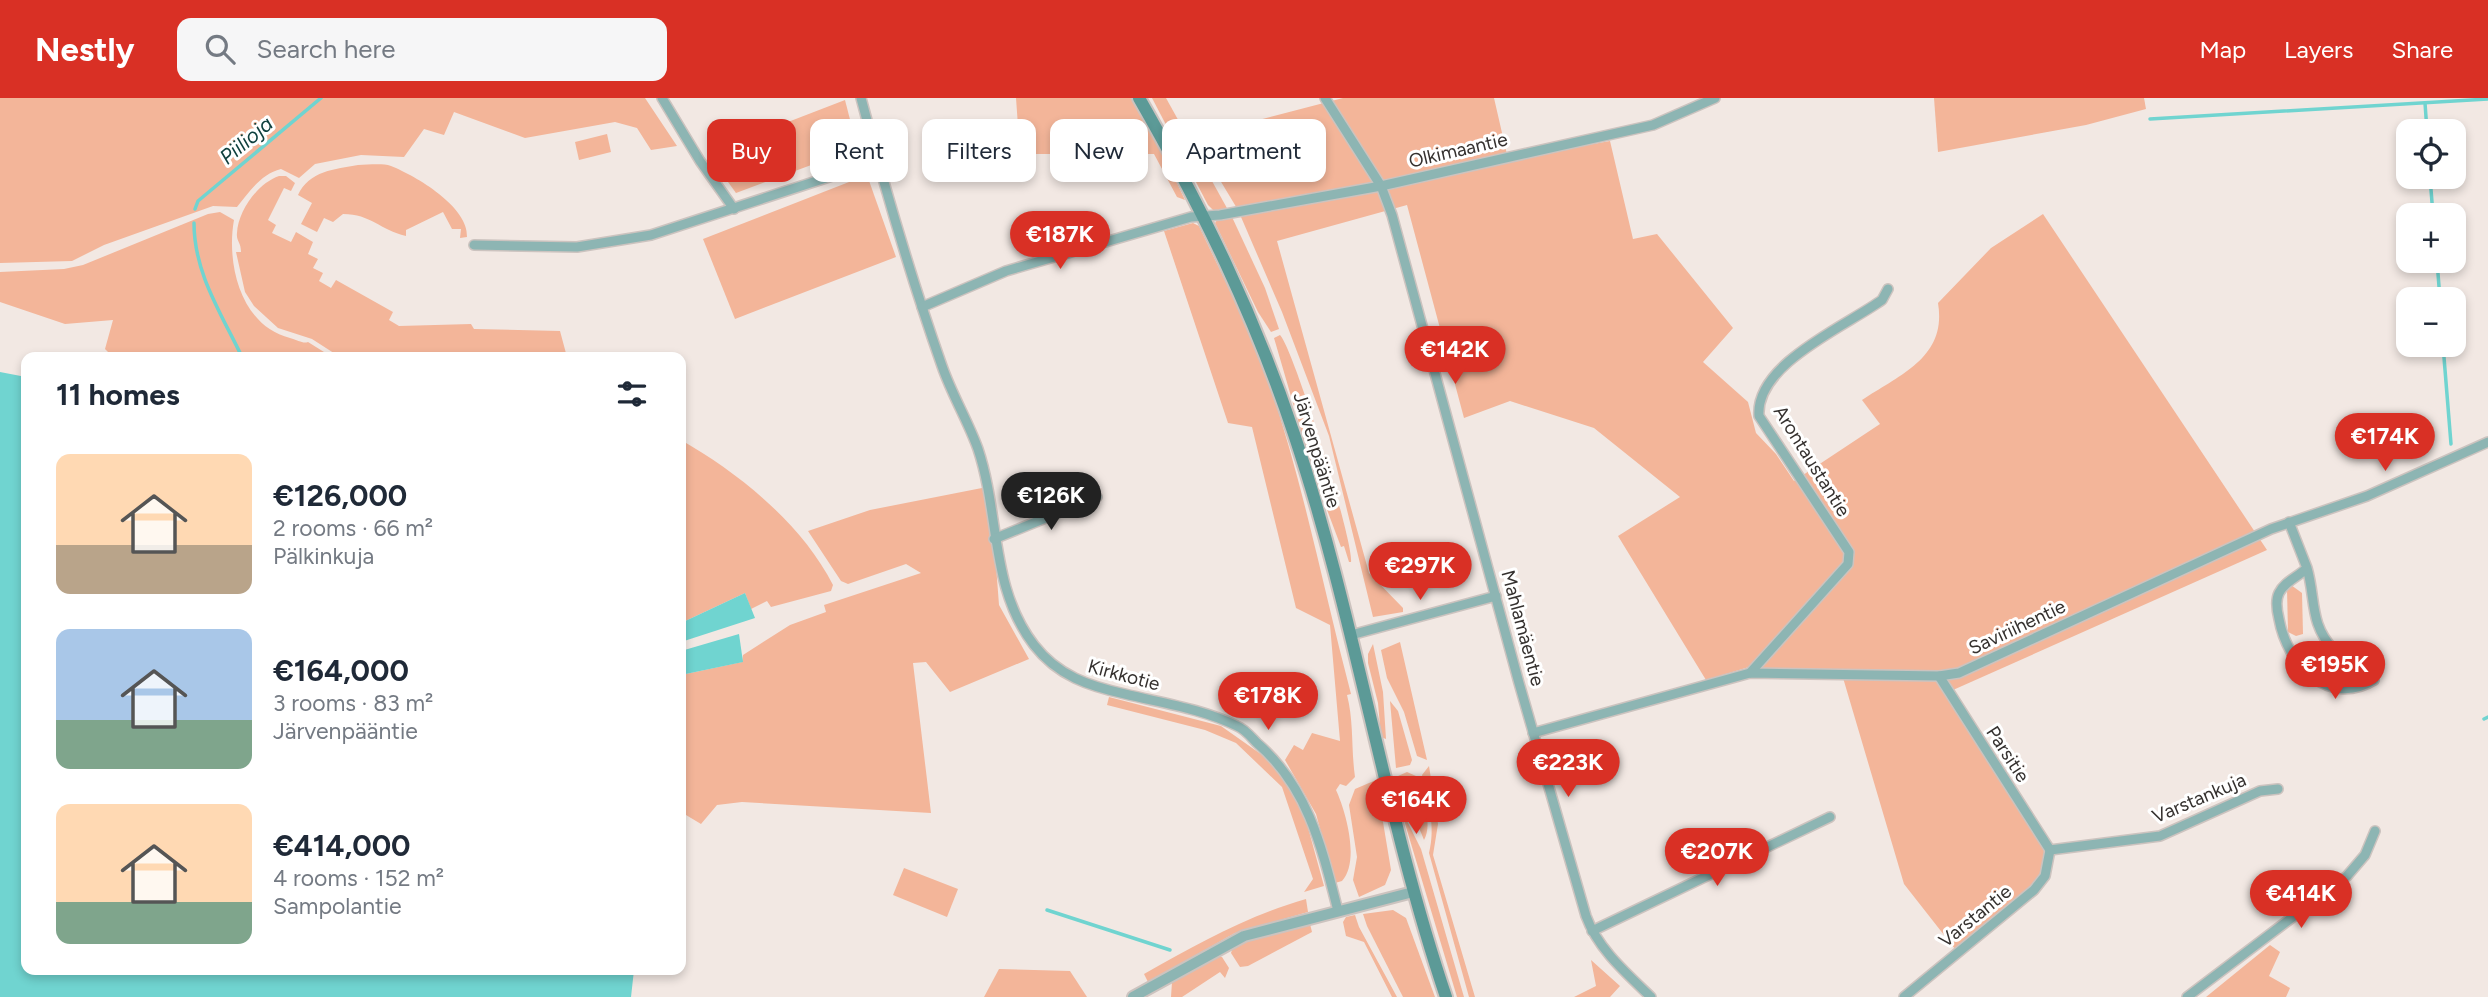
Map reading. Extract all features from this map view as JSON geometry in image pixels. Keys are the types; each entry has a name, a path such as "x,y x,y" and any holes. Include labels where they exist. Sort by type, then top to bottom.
{"main road":[{"name":"Järvenpääntie","path":"1139,98 1204,215 1260,338 1287,412 1351,635 1413,892 1446,997"}],"street":[{"path":"662,98 700,161 734,209"},
{"name":"Kirkkotie","path":"861,98 867,119"},
{"name":"Mahlamäentie","path":"1325,98 1381,186 1407,263 1533,733 1592,931 1605,950 1651,997"},
{"name":"Olkimaantie","path":"922,307 1006,271 1204,215 1227,214 1381,186 1653,125 1715,98"},
{"path":"474,245 577,247 650,235 815,182"},
{"name":"Kirkkotie","path":"884,182 922,307 949,383 978,449 1003,582 1016,616 1034,645 1053,665 1077,681 1177,707 1239,727 1277,760 1303,797 1338,911"},
{"name":"Arontaustantie","path":"1750,673 1848,564 1849,552 1759,416 1758,402 1766,386 1804,348 1882,300 1888,289"},
{"name":"Saviriihentie","path":"1533,733 1750,673 1939,676 1959,673 2289,522 2367,496 2488,442"},
{"path":"994,539 1097,497"},
{"path":"2289,522 2307,568 2312,586 2313,615 2324,637 2336,652 2370,672 2374,680 2360,688 2330,686 2314,679 2293,658 2283,641 2277,608 2278,595 2289,581 2307,568"},
{"path":"1351,635 1496,596"},
{"name":"Parsitie","path":"1939,676 2050,850"},
{"name":"Varstankuja","path":"2050,850 2160,836 2260,791 2277,789"},
{"path":"1592,931 1830,817"},
{"path":"2188,997 2347,876 2365,855 2375,831"},
{"name":"Varstantie","path":"1903,997 2034,890 2045,876 2050,850"},
{"path":"1133,997 1244,936 1413,892"}],"shaded area":[{"path":"0,98 645,98 677,146 651,150 637,128 615,122 525,138 454,112 444,135 424,129 404,157 361,155 315,164 299,178 281,169 261,179 237,207 213,206 104,245 72,261 0,263"},
{"path":"1016,98 1131,98 1143,119 1050,119 1050,154 1036,154 1036,119 1018,119"},
{"path":"1152,98 1166,98 1178,119 1163,119"},
{"path":"1343,98 1494,98 1508,159 1610,141 1633,239 1657,234 1733,328 1703,362 1748,402 1756,433 1776,454 1794,481 1880,424 1862,400 1918,362 1935,337 1939,322 1938,303 1991,248 2043,214 2267,550 1953,690 2050,842 2039,880 1955,949 1904,884 1841,671 1758,670 1749,667 1706,680 1618,536 1680,497 1594,428 1510,401 1464,418 1407,205 1277,241 1369,573 1403,608 1403,612 1373,617 1329,436 1282,312 1238,210 1221,182 1326,182 1326,119 1263,119"},
{"path":"1934,98 2144,98 2146,109 2086,125 1938,152"},
{"path":"845,100 850,119 810,119 810,165 796,171 796,119"},
{"path":"1148,127 1162,151 1162,169 1154,154 1148,154"},
{"path":"607,134 611,152 579,160 575,142"},
{"path":"358,165 391,166 427,185 459,215 467,237 460,238 461,229 452,229 443,212 406,230 406,236 353,215 343,214 333,222 324,218 317,232 301,224 312,203 298,195 303,187 324,172"},
{"path":"286,176 295,183 291,191 284,188 268,220 276,225 272,233 291,242 296,232 313,242 308,254 318,259 313,268 323,273 319,281 331,288 336,280 393,312 389,320 399,326 471,324 474,329 560,331 566,352 332,352 312,339 278,328 254,306 245,292 236,252 241,252 237,233 245,207 257,191 271,180"},
{"path":"728,182 766,182 736,193"},
{"path":"849,182 869,182 896,257 735,319 703,239"},
{"path":"1169,182 1177,182 1185,200 1177,197"},
{"path":"1196,182 1212,182 1228,210 1215,212 1208,205"},
{"path":"220,212 234,220 232,255 235,274 249,307 259,321 273,331 300,342 308,342 324,352 108,352 105,349 113,320 65,324 0,302 0,272 64,269 83,265 208,214"},
{"path":"1232,217 1265,288 1279,329 1271,332 1258,312 1215,223 1217,220"},
{"path":"1193,223 1199,226 1227,285 1270,386 1303,501 1351,694 1347,695 1355,777 1346,786 1340,784 1336,790 1350,836 1350,861 1342,881 1335,883 1316,814 1285,760 1294,745 1303,750 1312,733 1340,741 1330,625 1296,608 1252,427 1228,423 1164,231"},
{"path":"1280,335 1297,374 1322,447 1343,520 1351,562 1344,546 1341,547 1314,475 1274,338"},
{"path":"686,443 746,484 787,521 820,563 833,585 831,591 771,607 767,601 751,609 745,593 686,621"},
{"path":"987,487 999,605 1029,659 950,692 926,662 913,663 931,813 742,802 717,805 701,824 686,815 686,674 742,662 743,655 790,625 826,612 824,605 921,573 906,564 848,584 841,581 808,531 870,510"},
{"path":"2291,585 2302,593 2303,634 2296,636 2288,632 2287,589"},
{"path":"1400,642 1427,760 1417,756 1404,712 1387,678 1381,650"},
{"path":"1373,644 1383,692 1386,739 1381,737 1378,703 1368,663 1368,654"},
{"path":"1109,697 1221,726 1265,757 1285,781 1304,813 1324,886 1304,892 1313,879 1282,787 1236,743 1205,730 1107,705"},
{"path":"1390,701 1398,711 1412,760 1410,765 1396,768"},
{"path":"1429,766 1438,824 1433,855 1475,997 1469,997 1429,853 1431,824 1422,775"},
{"path":"1407,772 1416,776 1426,808 1428,825 1424,840 1398,776"},
{"path":"1376,780 1391,870 1385,885 1359,897 1353,880 1357,857 1349,805 1355,789"},
{"path":"1400,807 1421,849 1464,997 1457,997"},
{"path":"904,868 958,889 947,917 893,895"},
{"path":"1306,899 1308,912 1235,933 1148,982 1144,974 1243,922"},
{"path":"1393,910 1406,918 1435,997 1403,997 1367,926 1363,914"},
{"path":"1355,915 1397,997 1392,997 1364,942 1346,936 1343,922 1346,917"},
{"path":"1310,924 1312,932 1248,966 1240,967 1231,953 1233,947 1274,932"},
{"path":"2270,945 2280,952 2269,976 2290,988 2286,997 2206,997"},
{"path":"1216,956 1222,957 1229,968 1225,978 1220,972 1182,997 1171,997 1172,982"},
{"path":"1591,960 1620,986 1610,997 1574,997 1596,986"},
{"path":"999,969 1070,971 1087,997 984,997"}],"water":[{"path":"0,372 21,376 21,975 633,975 631,997 0,997"},
{"path":"745,593 755,618 686,640 686,621"},
{"path":"739,634 743,662 686,674 686,650"}],"waterway":[{"name":"Piilioja","path":"195,209 198,201 321,98"},
{"path":"2150,119 2488,99"},
{"path":"2425,103 2426,119"},
{"path":"2431,189 2432,203"},
{"name":"Piilioja","path":"194,223 195,241 204,276 240,352"},
{"path":"2438,273 2439,287"},
{"path":"2444,357 2451,444"},
{"path":"2484,719 2488,717"},
{"path":"1047,910 1170,950"}]}
